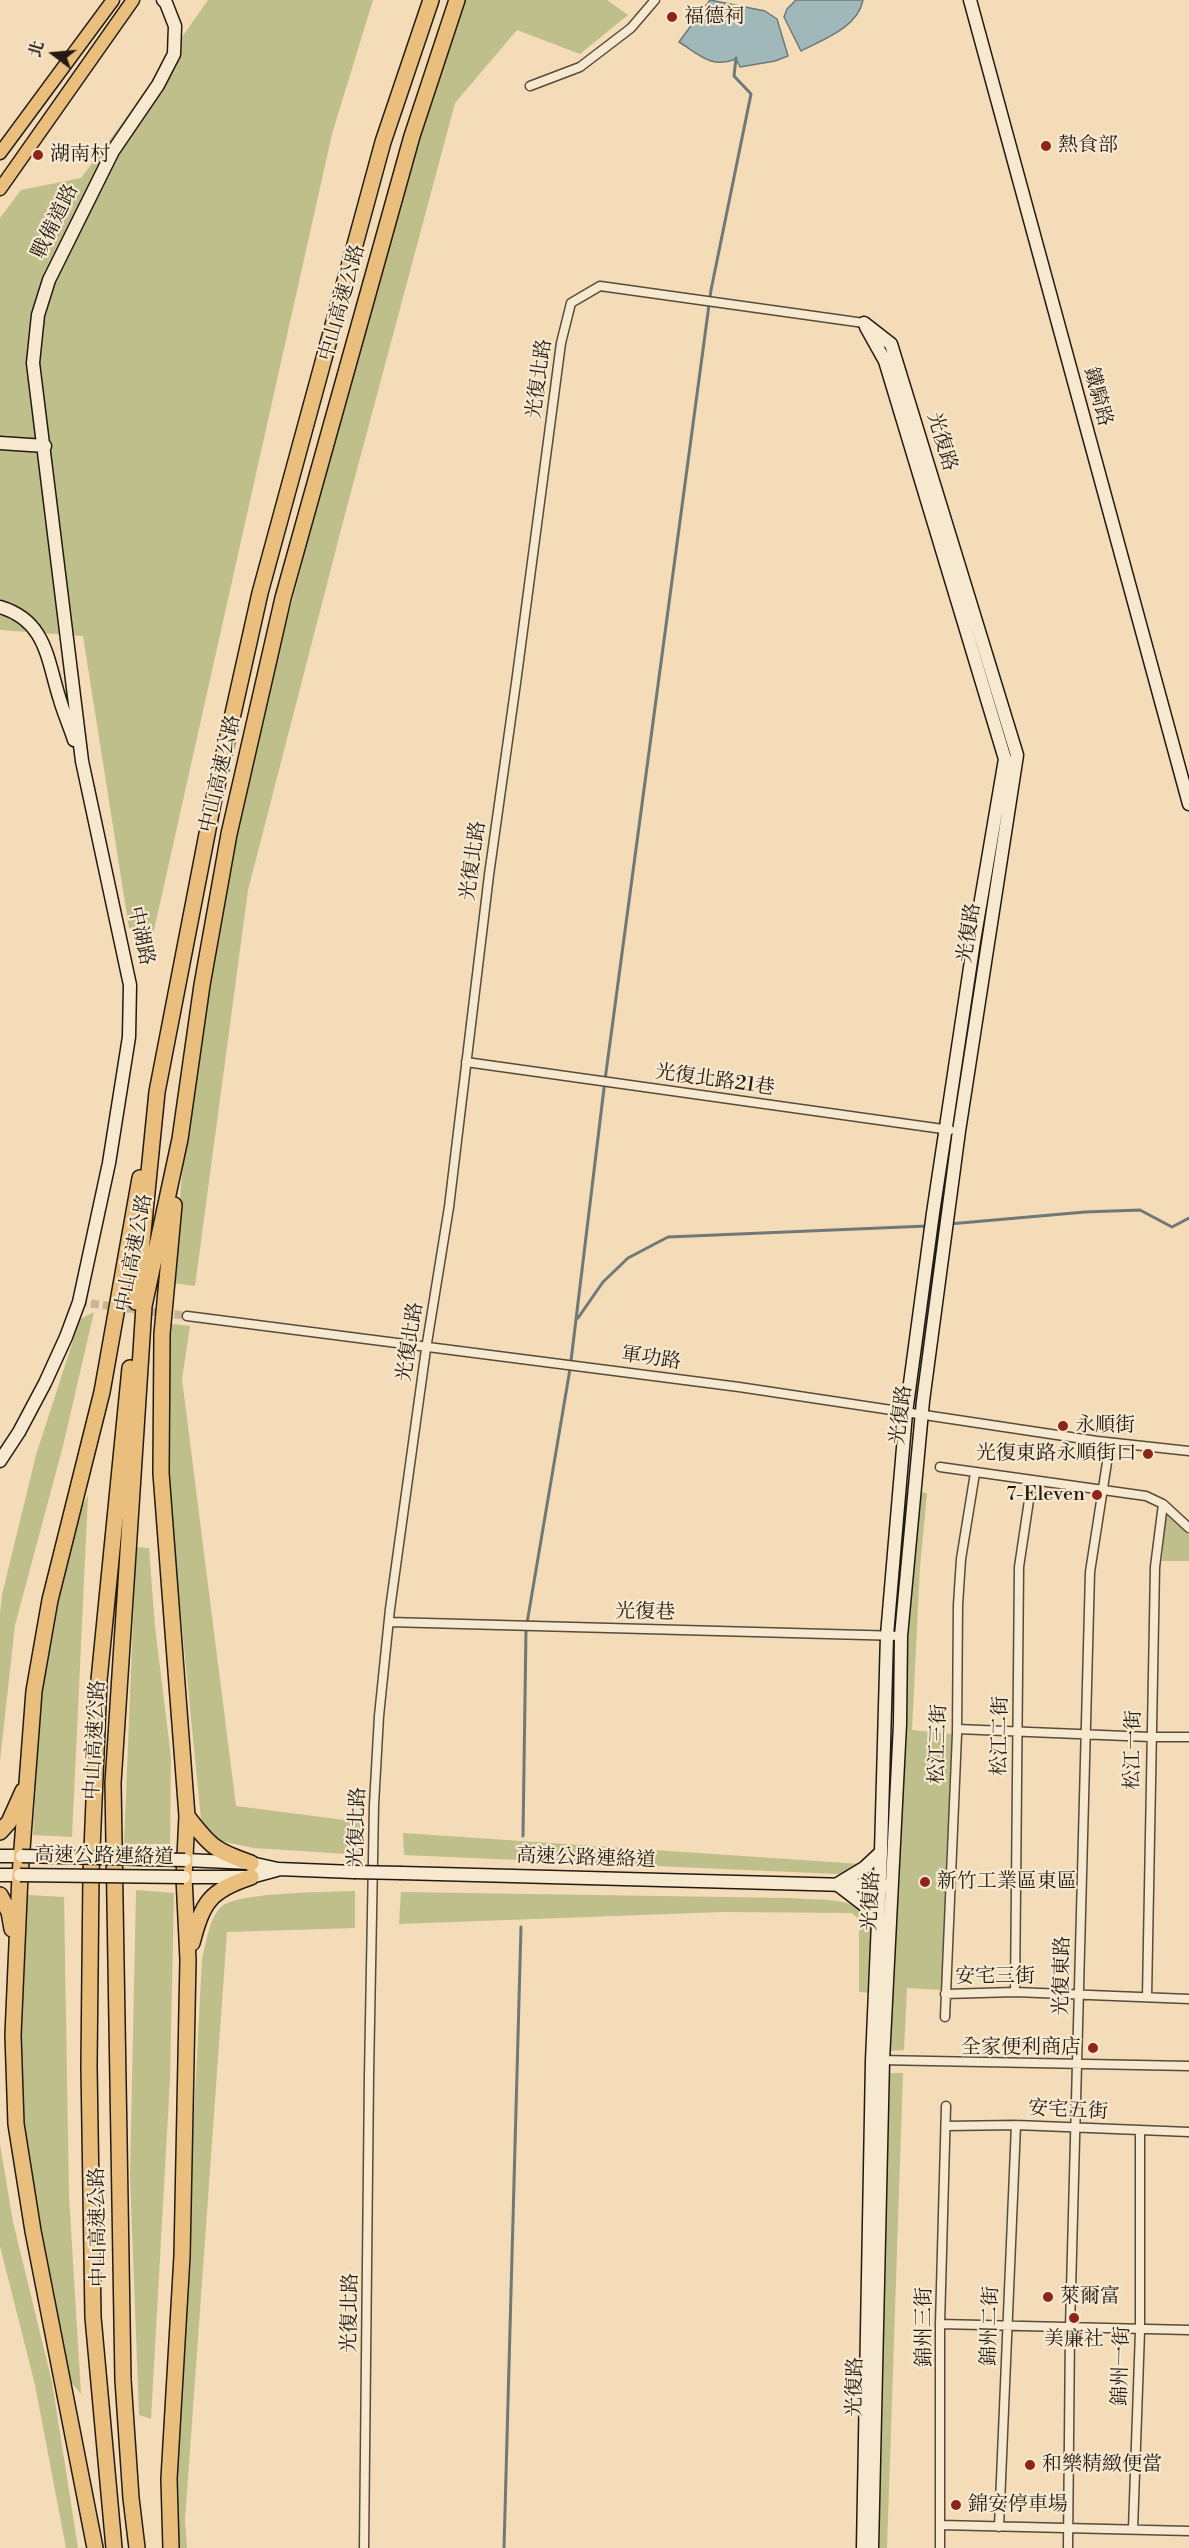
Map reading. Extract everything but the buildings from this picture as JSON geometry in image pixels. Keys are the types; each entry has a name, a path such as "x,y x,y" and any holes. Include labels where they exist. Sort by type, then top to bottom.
{"highway":[{"name":"中山高速公路","path":"114,2548 93,2317 89,2066 92,1874 99,1680 157,1092 213,803 260,592 384,142 431,0"},
{"name":"中山高速公路","path":"137,2548 130,2499 123,2380 113,1783 144,1306 180,1139 202,985 229,834 283,598 411,136 457,0"},
{"path":"95,2548 33,2231 16,2124 13,2035 16,1959 34,1691 50,1600 102,1392 128,1240 157,1092"},
{"path":"171,2548 169,2479 182,2256 188,1960 184,1878 187,1816 160,1473 162,1334 180,1139"},
{"path":"0,1832 9,1822 27,1783"},
{"path":"187,1816 214,1848 251,1870 213,1895 200,1912 188,1960"},
{"path":"0,1895 9,1912 16,1959"}],"main road":[{"path":"0,153 113,0"},
{"path":"0,189 133,0"}],"street":[{"name":"戰備道路","path":"45,446 33,363 38,315 49,280 113,151 158,85 174,54 175,26 163,0"},
{"path":"530,86 580,67 631,28 655,0"},
{"name":"鐵騎路","path":"969,0 1189,804"},
{"name":"光復北路","path":"364,2548 375,1805 379,1716 388,1622 426,1348 449,1207 489,875 561,343 571,303 600,286 720,302"},
{"name":"光復路","path":"720,302 864,323 891,344 1017,755 959,1131 921,1416 901,1636 900,1724 892,1886 878,2060 862,2548"},
{"name":"光復路","path":"864,323 885,361 1005,759 945,1129 906,1413 887,1635 878,1923 872,2548"},
{"path":"0,443 45,446"},
{"name":"中湖路","path":"0,1461 19,1432 45,1383 79,1302 109,1163 129,1037 130,985 82,761 45,446"},
{"path":"0,607 25,618 45,646 60,699 82,761"},
{"name":"光復北路21巷","path":"466,1062 959,1131"},
{"name":"軍功路","path":"187,1316 821,1399 1110,1443"},
{"path":"1110,1443 1189,1451"},
{"name":"光復東路","path":"1068,2548 1070,2328 1090,1572 1110,1443"},
{"path":"940,1467 1146,1496 1163,1504 1189,1528"},
{"name":"松江三街","path":"945,2017 957,1729 958,1605 961,1559 975,1473"},
{"name":"松江二街","path":"1015,1992 1019,1567 1032,1480"},
{"name":"松江一街","path":"1147,1997 1150,1737 1155,1567 1163,1504"},
{"name":"光復巷","path":"388,1622 901,1636"},
{"path":"957,1729 1189,1737"},
{"path":"878,1923 864,1905 837,1886 864,1868 881,1852"},
{"name":"高速公路連絡道","path":"0,1856 186,1860 251,1870"},
{"name":"高速公路連絡道","path":"0,1875 184,1878 278,1869 892,1886"},
{"name":"安宅三街","path":"945,1994 1015,1992 1189,1999"},
{"path":"878,2060 1078,2062 1189,2066"},
{"name":"錦州三街","path":"940,2548 940,2324 946,2106"},
{"name":"安宅五街","path":"946,2126 1189,2132"},
{"name":"錦州二街","path":"999,2527 1016,2126"},
{"name":"錦州一街","path":"1133,2529 1140,2331 1140,2131"},
{"path":"940,2324 1140,2331 1189,2330"},
{"path":"941,2525 1189,2531"}],"green space":[{"path":"208,0 373,0 332,134 152,939 129,928 83,636 0,630 0,218 21,190 81,178"},
{"path":"466,0 607,0 628,15 580,54 517,30 455,103 248,890 195,1286 173,1283 190,1078 231,833 341,416 433,90"},
{"path":"94,1312 63,1446 15,1625 0,1761 2,1595 36,1455 80,1319"},
{"path":"172,1324 190,1326 182,1379 236,1806 360,1822 362,1855 254,1848 211,1839 201,1819 169,1496 168,1363"},
{"path":"917,1492 927,1493 920,1567 912,1730 954,1734 943,1990 907,1988 904,2050 888,2051 903,1635"},
{"path":"88,1495 72,1837 33,1835 45,1668 72,1528"},
{"path":"1166,1510 1189,1535 1189,1561 1162,1561"},
{"path":"136,1547 149,1548 155,1627 171,1757 170,1844 124,1844"},
{"path":"403,1833 861,1864 852,1871 838,1874 404,1855"},
{"path":"136,1890 174,1893 170,2079 151,2419 139,2415 130,2176"},
{"path":"355,1891 355,1928 227,1932 185,2520 187,2548 178,2548 175,2476 202,1959 208,1932 213,1918 221,1907 230,1902 285,1894"},
{"path":"401,1892 791,1898 840,1901 859,1909 871,1929 874,1955 871,1993 859,1992 859,1920 852,1913 723,1912 399,1924"},
{"path":"28,1895 64,1897 69,2196 81,2394 71,2382 22,2128 19,2028"},
{"path":"886,2073 903,2073 887,2548 875,2548"},
{"path":"0,2144 13,2222 52,2382 78,2548 66,2548 35,2385 0,2246"}],"water":[{"path":"710,0 765,11 777,19 788,56 775,61 740,67 736,59 720,62 706,59 679,42"},
{"path":"796,0 863,0 860,9 847,25 801,51 784,17 787,9"}],"waterway":[{"path":"523,1836 526,1629 570,1369 605,1080 711,290 751,94 734,76 736,58"},
{"path":"949,1224 1085,1212 1140,1210 1172,1227 1189,1218"},
{"path":"578,1318 603,1282 628,1258 668,1237 927,1226"},
{"path":"504,2548 521,1927"}],"tunnel":[{"path":"79,1302 187,1316"}],"place":[{"name":"福德祠","path":"672,17"},
{"name":"熱食部","path":"1046,146"},
{"name":"湖南村","path":"38,155"},
{"name":"永順街","path":"1063,1426"},
{"name":"光復東路永順街口","path":"1148,1454"},
{"name":"7-Eleven","path":"1097,1495"},
{"name":"新竹工業區東區","path":"925,1882"},
{"name":"全家便利商店","path":"1093,2048"},
{"name":"萊爾富","path":"1048,2297"},
{"name":"美廉社","path":"1074,2318"},
{"name":"和樂精緻便當","path":"1030,2465"},
{"name":"錦安停車場","path":"956,2505"}]}
